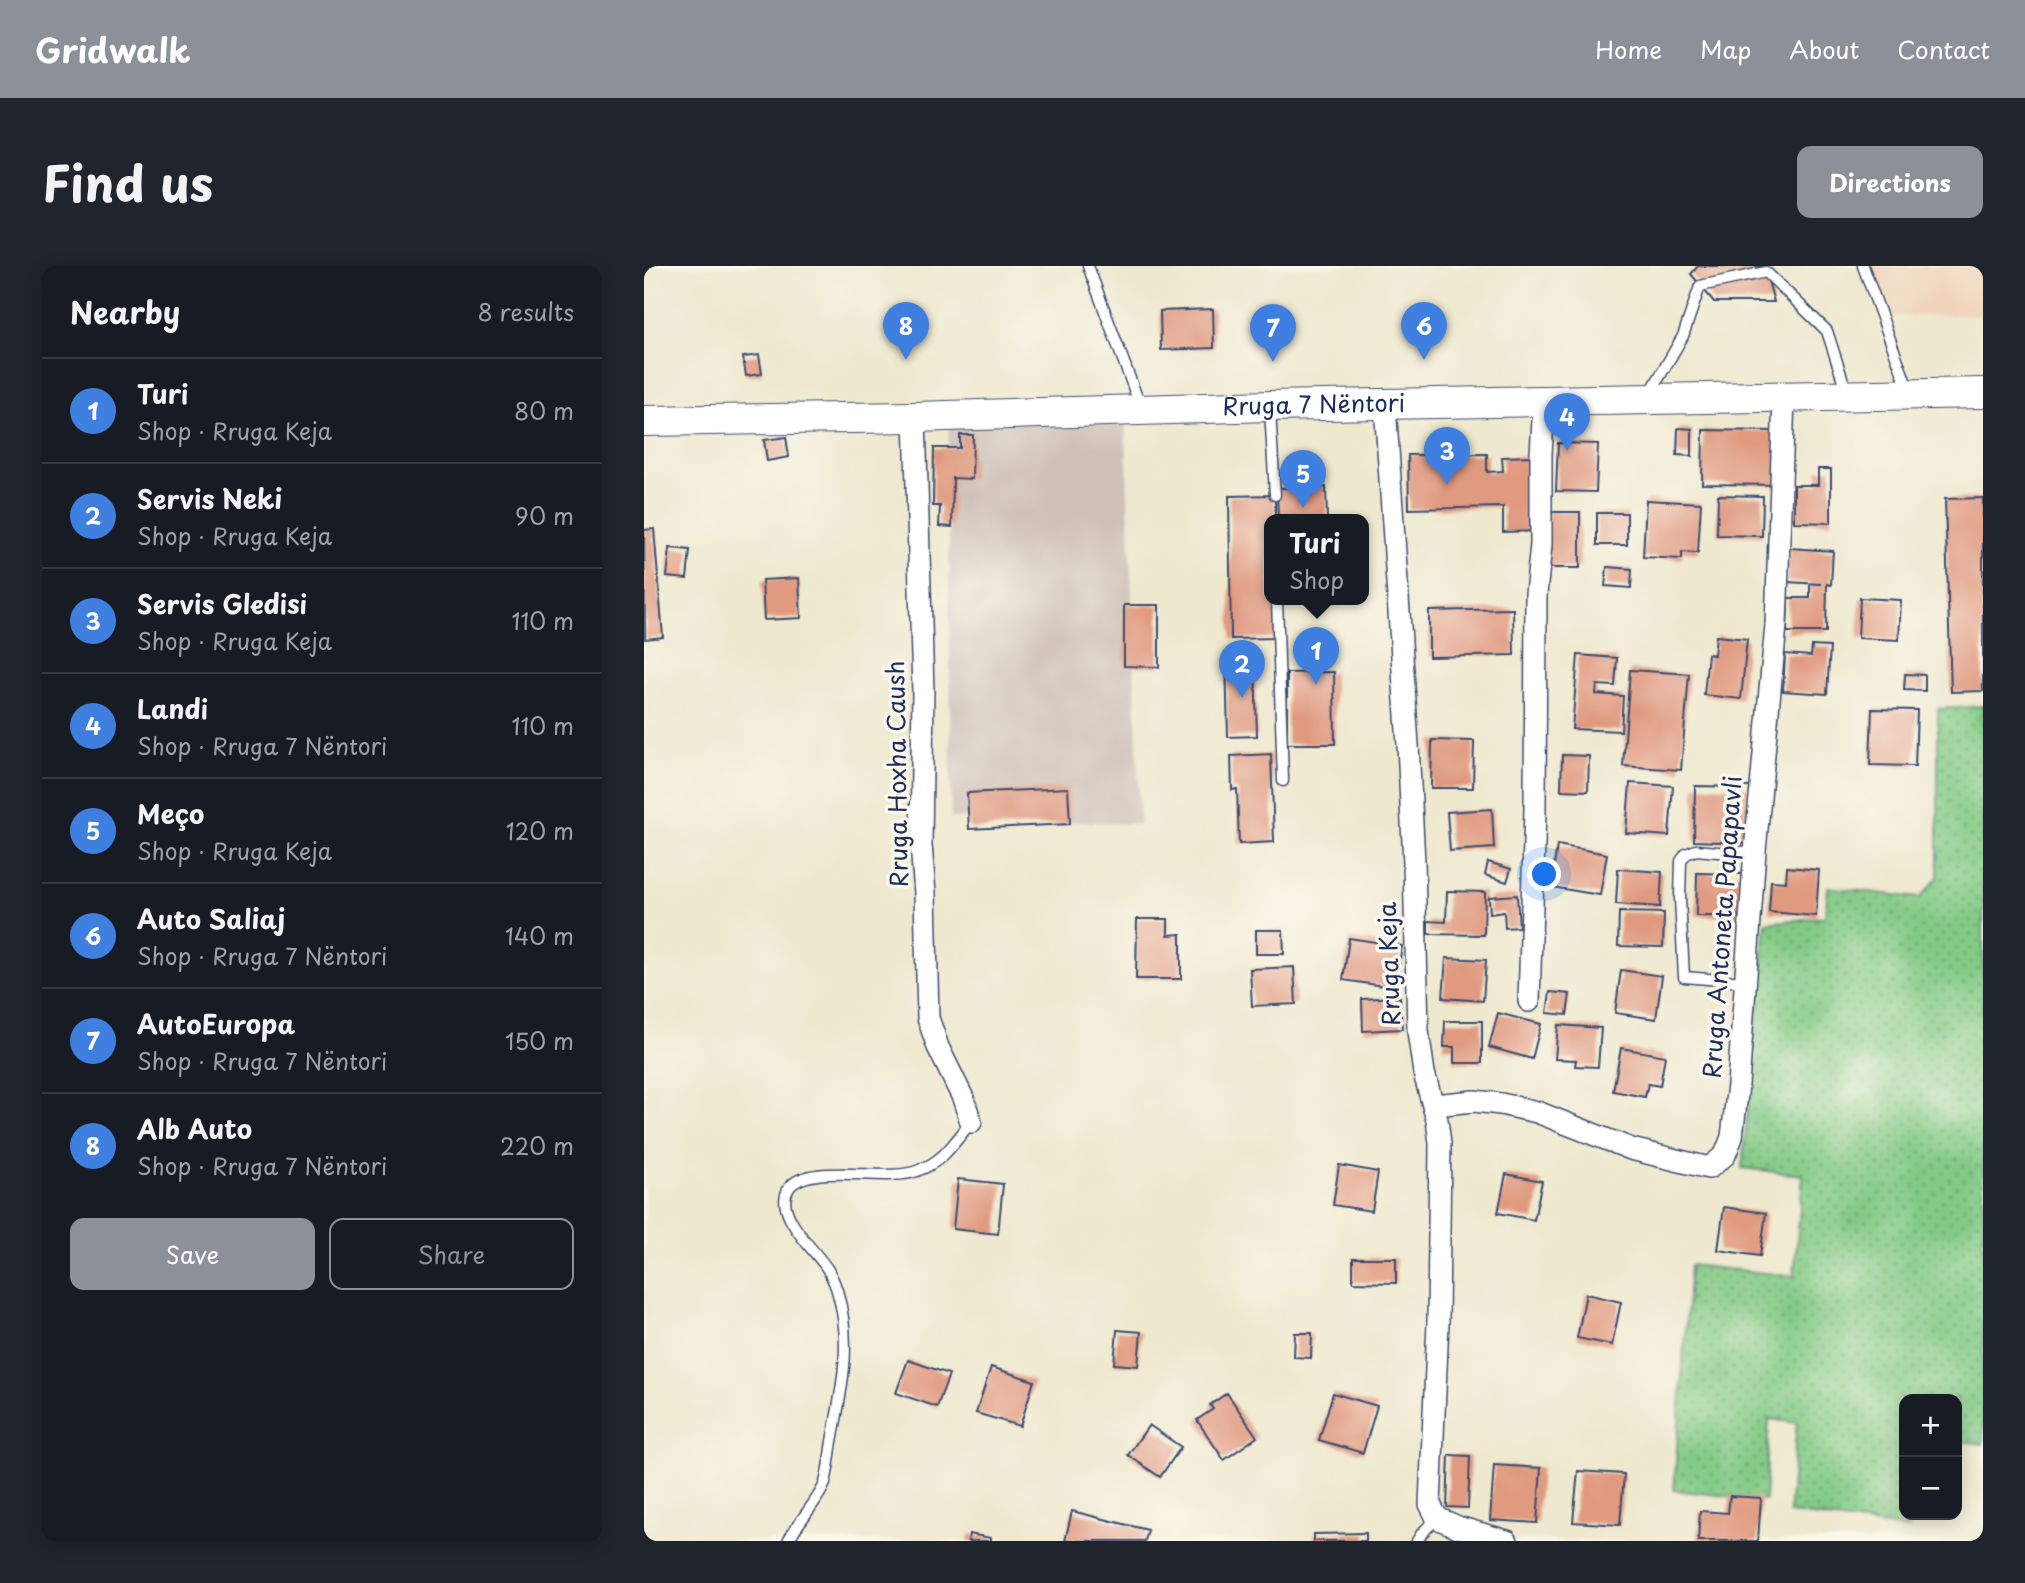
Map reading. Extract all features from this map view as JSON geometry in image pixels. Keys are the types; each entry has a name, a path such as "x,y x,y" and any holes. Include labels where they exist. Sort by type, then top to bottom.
{"main road":[{"name":"Rruga 7 Nëntori","path":"644,421 1983,393"}],"street":[{"name":"Rruga Antoneta Papapavli","path":"1434,1105 1474,1101 1537,1112 1631,1149 1709,1168 1725,1155 1732,1137 1776,625 1784,397"},
{"path":"1530,1001 1535,811 1536,594 1541,545 1544,402"},
{"name":"Rruga Keja","path":"1385,405 1409,758 1418,1031 1424,1073 1434,1105 1440,1143 1430,1504 1437,1518"},
{"name":"Rruga Hoxha Caush","path":"915,417 923,691 921,845 928,1017 938,1047 963,1098 971,1122"},
{"path":"1437,1518 1458,1528 1507,1541"}],"lane":[{"path":"1088,266 1142,410"},
{"path":"1863,266 1910,394"},
{"path":"1646,400 1683,336 1700,286 1766,272 1827,331 1848,395"},
{"path":"1269,406 1275,495"},
{"path":"1277,605 1283,781"},
{"path":"1745,982 1684,977 1681,861 1686,854 1696,850 1729,853 1755,851"},
{"path":"788,1541 824,1485 846,1366 845,1330 838,1294 828,1269 789,1217 784,1203 788,1190 798,1179 818,1175 916,1172 944,1157 971,1122"},
{"path":"1417,1541 1437,1518"}],"shaded area":[{"path":"1867,266 1983,266 1983,314 1884,317"},
{"path":"1125,410 1140,824 951,818 948,414"}],"green space":[{"path":"1983,706 1983,1444 1962,1442 1962,1394 1899,1394 1899,1520 1909,1520 1909,1529 1789,1513 1797,1423 1769,1419 1765,1500 1674,1490 1690,1265 1794,1276 1803,1175 1742,1168 1766,923 1825,917 1828,887 1920,898 1938,877 1938,709"}],"building":[{"path":"1698,266 1764,266 1774,302 1714,302 1691,274"},
{"path":"1213,309 1214,348 1161,350 1160,311"},
{"path":"759,355 762,374 746,376 743,357"},
{"path":"1678,428 1692,429 1692,456 1677,455"},
{"path":"1703,430 1775,431 1779,485 1702,484"},
{"path":"960,435 973,435 972,479 953,478 952,527 939,526 940,506 933,506 934,448 960,448"},
{"path":"786,437 789,457 767,461 764,440"},
{"path":"1558,443 1598,444 1596,492 1556,491"},
{"path":"1487,454 1487,472 1503,471 1502,457 1537,456 1538,531 1503,532 1503,507 1409,509 1408,455"},
{"path":"1818,469 1831,469 1831,523 1794,522 1794,485 1818,485"},
{"path":"1326,487 1327,514 1278,514 1277,488"},
{"path":"1275,495 1275,514 1264,514 1264,605 1277,605 1277,638 1231,639 1229,496"},
{"path":"1718,495 1763,496 1762,536 1717,535"},
{"path":"1983,498 1983,691 1951,692 1945,499"},
{"path":"1646,500 1701,503 1698,553 1682,552 1682,559 1643,557"},
{"path":"1548,512 1580,512 1580,568 1546,568"},
{"path":"1597,513 1627,513 1627,545 1597,545"},
{"path":"654,529 663,637 645,639 644,530"},
{"path":"670,548 690,550 687,579 667,577"},
{"path":"1789,548 1833,551 1831,585 1827,584 1826,632 1787,632 1788,598 1810,598 1810,584 1821,584 1787,582"},
{"path":"1607,567 1632,569 1631,588 1605,586"},
{"path":"799,578 801,618 764,620 762,580"},
{"path":"1860,598 1901,600 1899,640 1858,638"},
{"path":"1124,605 1159,605 1159,667 1124,666"},
{"path":"1513,609 1514,655 1429,657 1429,611"},
{"path":"1716,636 1747,639 1741,699 1704,695 1708,654 1714,655"},
{"path":"1812,646 1830,647 1827,694 1783,691 1785,654 1811,656"},
{"path":"1578,655 1617,658 1615,686 1597,685 1596,694 1623,696 1621,731 1572,729"},
{"path":"1255,658 1257,736 1228,737 1226,659"},
{"path":"1630,670 1689,674 1681,770 1623,766"},
{"path":"1334,672 1335,744 1287,744 1287,673"},
{"path":"1905,674 1925,675 1925,691 1904,690"},
{"path":"1872,709 1917,710 1915,766 1870,765"},
{"path":"1432,740 1474,741 1473,788 1431,788"},
{"path":"1271,754 1274,842 1239,844 1237,789 1232,790 1231,756"},
{"path":"1562,755 1589,756 1588,791 1561,790"},
{"path":"1630,783 1673,786 1669,836 1626,833"},
{"path":"1695,786 1750,787 1749,843 1694,841"},
{"path":"1068,788 1070,824 969,829 967,793"},
{"path":"1492,809 1494,848 1450,851 1447,812"},
{"path":"1557,845 1607,854 1600,895 1551,887"},
{"path":"1488,862 1511,869 1507,882 1485,875"},
{"path":"1787,867 1819,870 1816,916 1769,912 1771,881 1786,882"},
{"path":"1618,869 1662,872 1660,907 1616,904"},
{"path":"1697,873 1745,874 1744,916 1696,916"},
{"path":"1447,891 1485,892 1484,935 1428,934 1428,921 1446,922"},
{"path":"1517,895 1519,927 1505,928 1504,912 1490,914 1489,897"},
{"path":"1619,912 1664,913 1663,947 1618,946"},
{"path":"1137,919 1168,919 1168,935 1181,934 1181,979 1136,979"},
{"path":"1256,930 1283,930 1284,954 1256,954"},
{"path":"1349,938 1402,946 1397,979 1385,977 1384,986 1343,980"},
{"path":"1446,958 1486,960 1483,1001 1443,998"},
{"path":"1294,967 1296,1004 1252,1006 1250,969"},
{"path":"1621,970 1662,976 1656,1019 1615,1013"},
{"path":"1550,992 1570,994 1567,1015 1547,1013"},
{"path":"1400,997 1402,1029 1363,1031 1362,999"},
{"path":"1498,1013 1541,1024 1532,1059 1489,1047"},
{"path":"1445,1021 1482,1021 1482,1063 1454,1063 1454,1047 1444,1047"},
{"path":"1558,1025 1601,1028 1598,1067 1575,1066 1576,1060 1555,1059"},
{"path":"1621,1048 1665,1056 1660,1086 1648,1084 1645,1097 1613,1091"},
{"path":"1339,1165 1378,1172 1372,1211 1333,1205"},
{"path":"1506,1174 1542,1181 1534,1220 1498,1213"},
{"path":"958,1179 1003,1184 998,1234 953,1229"},
{"path":"1724,1207 1766,1213 1760,1256 1718,1250"},
{"path":"1353,1258 1396,1258 1396,1283 1353,1282"},
{"path":"1586,1294 1621,1302 1612,1345 1577,1338"},
{"path":"1117,1330 1141,1332 1138,1366 1114,1364"},
{"path":"1295,1333 1312,1333 1311,1358 1294,1357"},
{"path":"908,1360 949,1374 937,1407 896,1393"},
{"path":"991,1367 1034,1381 1020,1426 976,1413"},
{"path":"1227,1393 1257,1437 1224,1460 1197,1420 1213,1409 1210,1405"},
{"path":"1333,1393 1377,1406 1363,1453 1319,1440"},
{"path":"1149,1425 1181,1447 1160,1477 1128,1455"},
{"path":"1449,1455 1470,1456 1468,1508 1447,1507"},
{"path":"1494,1465 1541,1468 1537,1523 1490,1520"},
{"path":"1578,1471 1624,1474 1620,1525 1573,1522"},
{"path":"1730,1496 1761,1498 1758,1541 1698,1541 1700,1511 1728,1513"},
{"path":"1072,1511 1148,1530 1145,1541 1065,1541"},
{"path":"1366,1533 1366,1541 1314,1541 1314,1534"},
{"path":"969,1534 991,1538 991,1541 968,1541"}],"place":[{"name":"Alb Auto","path":"906,360"},
{"name":"Auto Saliaj","path":"1424,360"},
{"name":"AutoEuropa","path":"1273,362"},
{"name":"Landi","path":"1567,451"},
{"name":"Servis Gledisi","path":"1447,485"},
{"name":"Meço","path":"1303,508"},
{"name":"Turi","path":"1316,685"},
{"name":"Servis Neki","path":"1242,698"}]}
